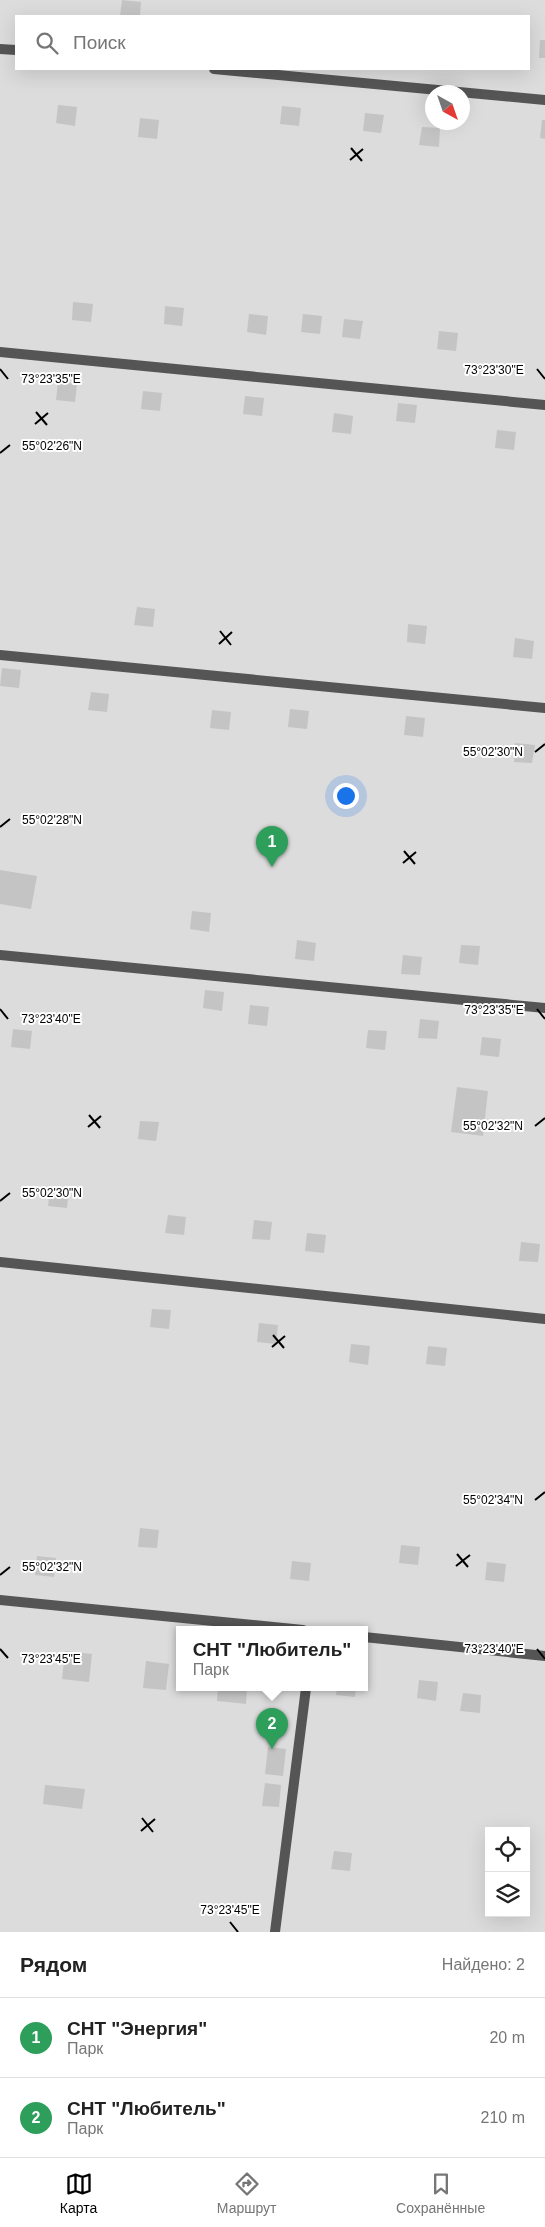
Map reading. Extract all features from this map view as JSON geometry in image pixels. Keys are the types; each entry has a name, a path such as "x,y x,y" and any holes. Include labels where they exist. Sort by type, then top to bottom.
{"lane":[{"path":"0,49 15,50"},
{"path":"225,70 545,100"},
{"path":"0,352 545,405"},
{"path":"0,654 545,708"},
{"path":"0,954 545,1008"},
{"path":"0,1262 545,1319"},
{"path":"0,1600 263,1626"},
{"path":"368,1637 545,1656"},
{"path":"275,1932 306,1691"}],"shaded area":[{"path":"0,0 545,0 545,1932 0,1932"}],"building":[{"path":"122,0 141,2 140,15 120,15"},
{"path":"540,40 545,40 545,58 539,58"},
{"path":"58,105 77,107 75,126 56,123"},
{"path":"282,106 301,108 299,126 280,124"},
{"path":"365,113 384,115 381,133 363,131"},
{"path":"140,118 159,120 157,139 138,137"},
{"path":"542,120 545,120 545,139 540,138"},
{"path":"422,127 425,127 425,130 440,130 439,147 419,145"},
{"path":"73,302 93,304 91,322 72,320"},
{"path":"165,306 184,308 182,326 164,324"},
{"path":"249,314 268,316 266,335 247,332"},
{"path":"303,314 322,316 320,334 301,332"},
{"path":"344,319 363,321 360,339 342,337"},
{"path":"439,331 458,333 456,351 437,349"},
{"path":"58,382 77,384 75,402 56,400"},
{"path":"143,391 162,393 160,411 141,409"},
{"path":"245,396 264,398 262,416 243,414"},
{"path":"398,403 417,405 415,423 396,421"},
{"path":"334,413 353,416 351,434 332,432"},
{"path":"497,430 516,432 514,450 495,448"},
{"path":"137,607 155,609 153,627 134,625"},
{"path":"408,624 427,626 425,644 407,642"},
{"path":"515,638 534,641 532,659 513,657"},
{"path":"2,668 21,670 19,688 0,686"},
{"path":"91,692 109,694 107,712 88,710"},
{"path":"290,709 309,711 307,729 288,727"},
{"path":"212,710 231,712 229,730 210,728"},
{"path":"406,716 425,718 423,737 404,735"},
{"path":"515,743 535,745 532,763 514,762"},
{"path":"0,870 37,876 31,909 0,904"},
{"path":"192,911 211,913 209,932 190,929"},
{"path":"297,940 316,943 314,961 295,959"},
{"path":"461,945 480,946 478,965 459,963"},
{"path":"403,955 422,957 420,975 401,974"},
{"path":"205,990 224,992 222,1011 203,1008"},
{"path":"250,1005 269,1007 267,1026 248,1024"},
{"path":"420,1019 439,1021 437,1039 418,1038"},
{"path":"13,1029 32,1031 30,1049 11,1047"},
{"path":"368,1030 387,1031 385,1050 366,1048"},
{"path":"482,1037 501,1039 499,1057 480,1055"},
{"path":"457,1087 488,1091 483,1136 451,1132"},
{"path":"140,1121 159,1122 156,1141 138,1139"},
{"path":"50,1188 69,1189 67,1208 48,1206"},
{"path":"168,1215 186,1217 184,1235 165,1233"},
{"path":"254,1220 272,1222 270,1240 252,1239"},
{"path":"307,1233 326,1235 324,1253 305,1251"},
{"path":"521,1242 540,1244 538,1262 519,1261"},
{"path":"152,1309 171,1310 169,1329 150,1327"},
{"path":"259,1323 278,1325 276,1344 257,1342"},
{"path":"351,1344 370,1346 368,1365 349,1362"},
{"path":"428,1346 447,1348 445,1366 426,1364"},
{"path":"140,1528 159,1530 157,1548 138,1547"},
{"path":"401,1545 420,1547 418,1565 399,1563"},
{"path":"37,1556 56,1558 54,1577 35,1575"},
{"path":"292,1561 311,1563 309,1581 290,1579"},
{"path":"487,1562 506,1564 504,1582 485,1580"},
{"path":"65,1651 92,1654 89,1682 62,1679"},
{"path":"146,1661 169,1664 166,1690 143,1688"},
{"path":"419,1680 438,1682 436,1701 417,1698"},
{"path":"218,1691 247,1691 246,1704 217,1701"},
{"path":"337,1691 356,1691 355,1697 336,1695"},
{"path":"463,1693 481,1695 480,1713 460,1711"},
{"path":"268,1747 286,1749 283,1776 265,1774"},
{"path":"265,1783 281,1785 279,1807 262,1806"},
{"path":"45,1785 85,1789 82,1809 43,1804"},
{"path":"334,1851 352,1853 350,1871 331,1869"}],"place":[{"name":"СНТ \"Энергия\"","path":"272,867"},
{"name":"СНТ \"Любитель\"","path":"272,1749"}]}
